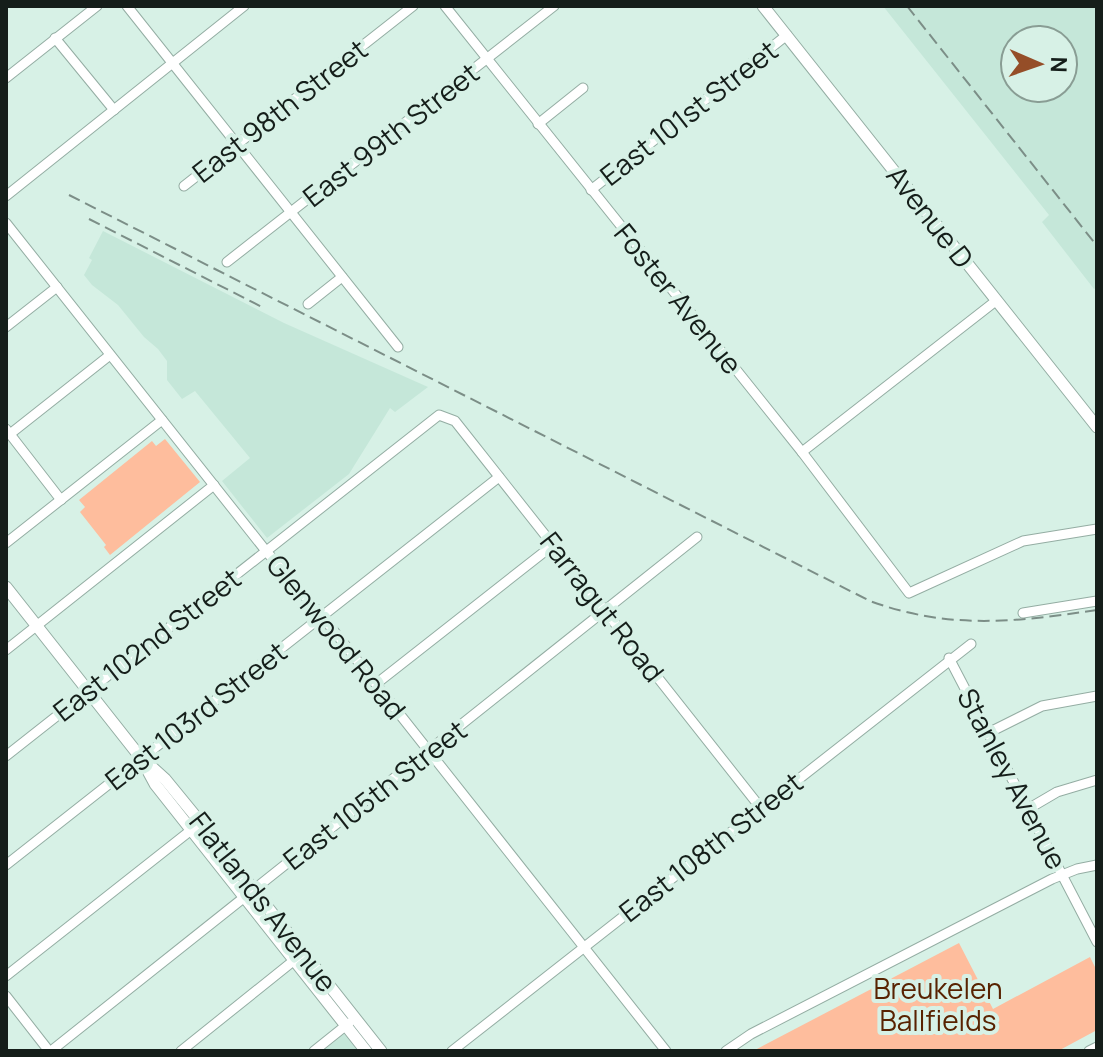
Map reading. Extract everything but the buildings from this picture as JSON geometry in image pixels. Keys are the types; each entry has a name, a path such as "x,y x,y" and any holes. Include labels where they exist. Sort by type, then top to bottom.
{"main road":[{"name":"Avenue D","path":"763,6 1097,427"},
{"name":"Flatlands Avenue","path":"6,587 141,758 155,784 197,826 351,1022 381,1051"},
{"name":"Flatlands Avenue","path":"351,1022 366,1051"}],"street":[{"path":"6,78 97,6"},
{"path":"127,6 398,347"},
{"path":"6,196 244,6"},
{"name":"East 98th Street","path":"184,186 413,6"},
{"name":"Foster Avenue","path":"445,6 802,452 909,593 1023,541 1097,529"},
{"name":"East 99th Street","path":"227,262 554,6"},
{"name":"East 101st Street","path":"591,190 787,35"},
{"path":"55,38 114,110"},
{"path":"538,124 583,88"},
{"name":"Glenwood Road","path":"6,223 666,1051"},
{"path":"308,304 342,277"},
{"path":"6,327 57,287"},
{"path":"802,452 997,300"},
{"path":"61,500 8,432 110,355"},
{"name":"Farragut Road","path":"439,415 455,421 760,807"},
{"name":"East 102nd Street","path":"6,756 439,415"},
{"path":"6,543 162,420"},
{"name":"East 103rd Street","path":"6,865 499,477"},
{"path":"6,650 214,485"},
{"name":"East 105th Street","path":"50,1051 697,537"},
{"path":"376,684 553,545"},
{"path":"1023,613 1097,601"},
{"name":"East 108th Street","path":"452,1051 949,658 971,644"},
{"name":"Stanley Avenue","path":"949,658 1097,942"},
{"path":"988,733 1042,706 1097,696"},
{"path":"1028,809 1057,792 1097,780"},
{"path":"6,976 197,826"},
{"path":"726,1051 763,1028 1063,875 1097,865"},
{"path":"181,1051 299,957"},
{"path":"6,996 50,1051"},
{"path":"314,1051 351,1022"},
{"path":"1089,1051 1097,1047"}],"shaded area":[{"path":"883,6 1097,6 1097,287 1094,289 1042,222 1049,215"},
{"path":"103,231 284,323 428,387 395,412 390,408 349,474 267,538 222,481 250,458 195,391 182,399 167,380 167,361 158,349 118,305 84,275"},
{"path":"344,1034 358,1051 323,1051"}],"green space":[{"path":"165,439 200,482 110,555 104,547 106,545 80,512 85,507 79,500 152,441 156,446"},
{"name":"Breukelen Ballfields","path":"959,943 993,1009 1090,957 1097,971 1097,1030 1058,1051 753,1051"}],"railway":[{"path":"907,6 1097,246"},
{"path":"69,195 870,601 899,610 955,620 1010,620 1097,610"},
{"path":"89,219 262,307"}]}
